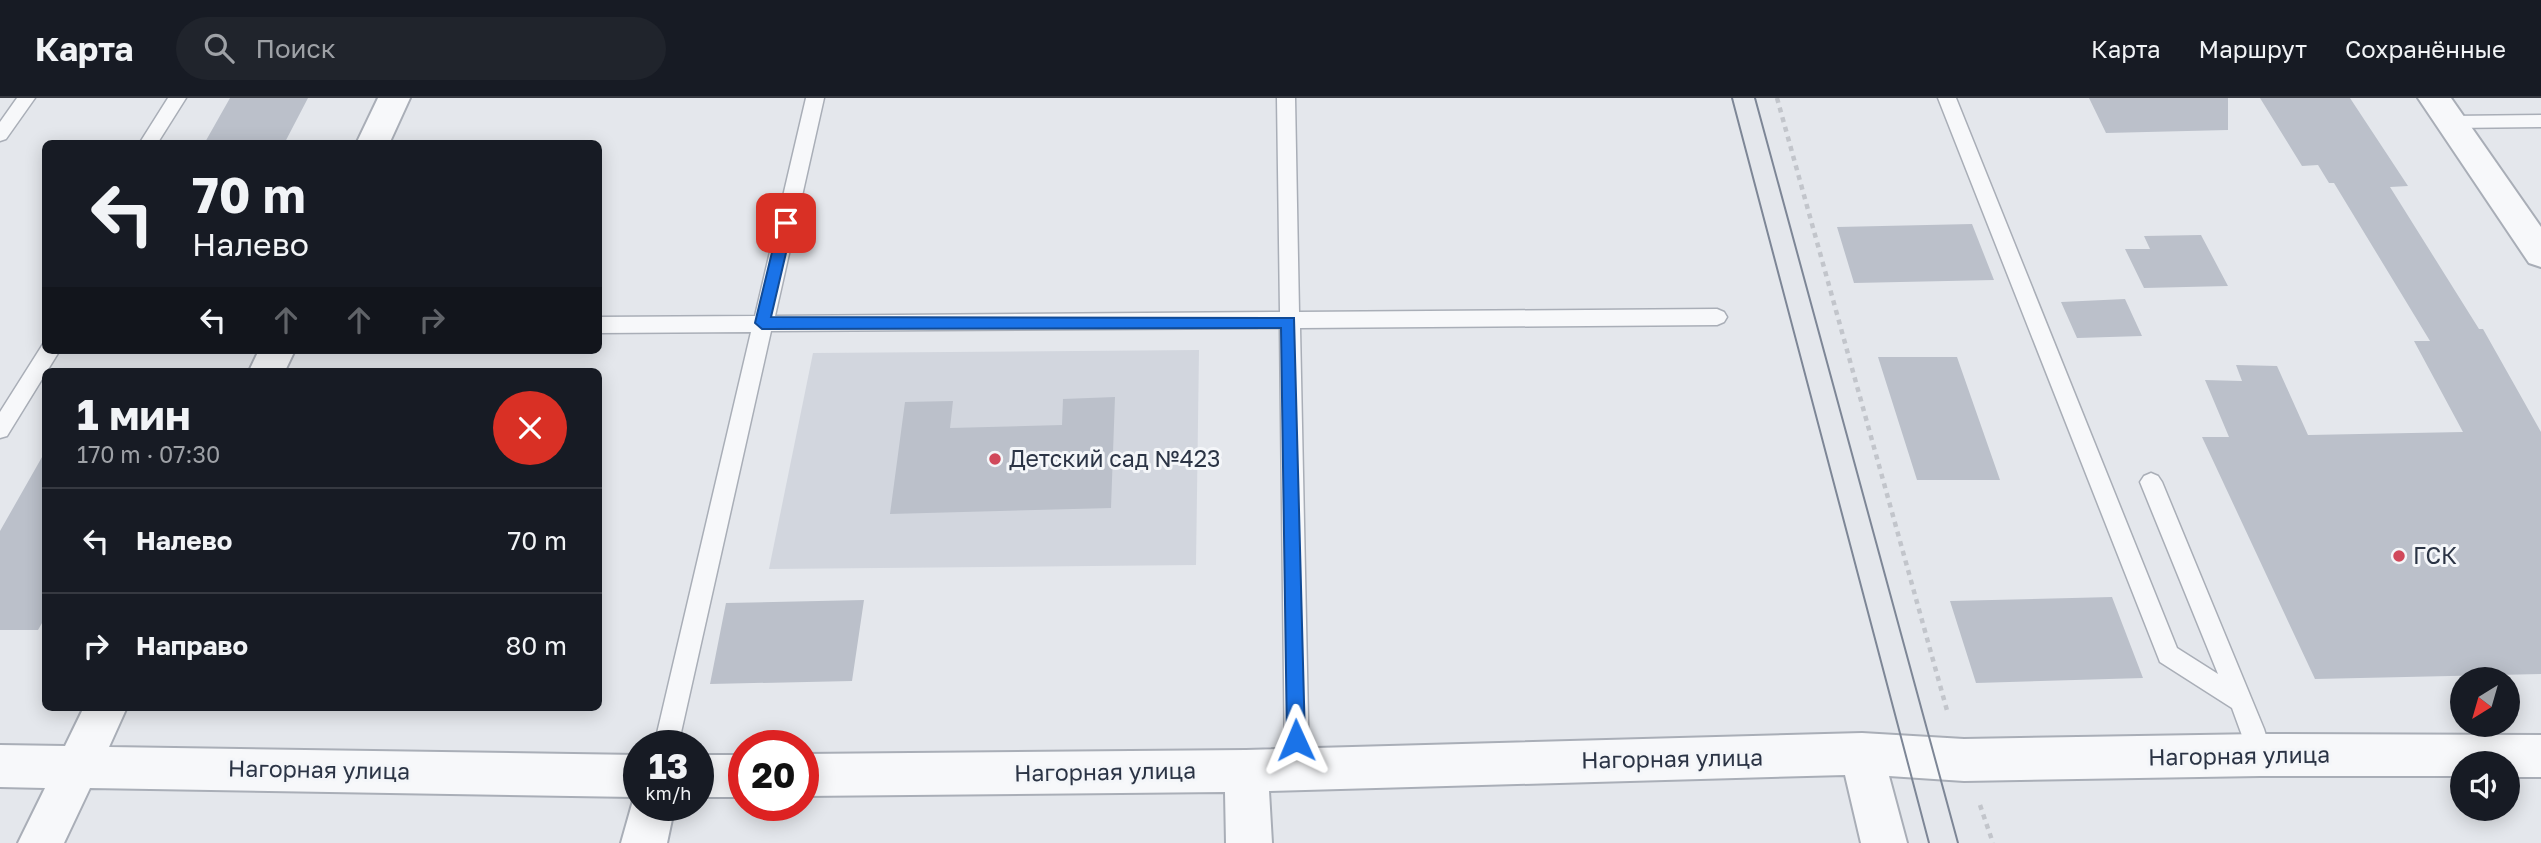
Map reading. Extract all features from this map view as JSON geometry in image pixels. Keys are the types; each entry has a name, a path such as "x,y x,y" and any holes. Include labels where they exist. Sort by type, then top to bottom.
{"street":[{"path":"374,140 394,98"},
{"path":"2443,110 2541,254"},
{"path":"41,843 104,711"},
{"path":"1862,754 1884,843"},
{"name":"Нагорная улица","path":"819,775 1247,771 1862,754 1964,760 2260,755 2541,756"},
{"name":"Нагорная улица","path":"0,766 623,776"},
{"path":"1247,771 1249,843"},
{"path":"644,843 649,821"}],"lane":[{"path":"0,135 26,98"},
{"path":"151,140 177,98"},
{"path":"671,730 815,98"},
{"path":"1286,98 1297,768"},
{"path":"1947,98 2168,655 2239,700"},
{"path":"2443,110 2541,121"},
{"path":"602,326 1717,317"},
{"path":"0,430 48,354"},
{"path":"2151,482 2252,729 2260,755"}],"path":[{"path":"1777,98 1950,720 1993,843"}],"shaded area":[{"name":"Детский сад №423","path":"1199,350 1196,565 769,569 813,353"}],"building":[{"path":"230,98 308,98 286,140 206,140"},
{"path":"2089,98 2228,98 2228,130 2106,133"},
{"name":"ГСК","path":"2260,98 2350,98 2408,186 2390,187 2479,329 2483,329 2541,432 2541,674 2520,674 2520,667 2450,667 2450,676 2315,679 2202,437 2229,437 2205,380 2242,381 2236,365 2277,366 2308,435 2463,432 2414,341 2430,341 2334,183 2329,183 2318,165 2302,166"},
{"path":"1972,224 1994,280 1854,283 1837,227"},
{"path":"2201,235 2228,286 2144,288 2125,249 2150,249 2144,236"},
{"path":"2125,299 2142,336 2077,338 2061,302"},
{"path":"1878,357 1957,357 2000,480 1917,480"},
{"path":"1115,397 1111,508 890,514 905,402 953,401 950,428 1062,425 1063,399"},
{"path":"42,457 42,623 38,630 0,630 0,531"},
{"path":"2112,597 2143,678 1976,683 1950,601"},
{"path":"864,600 852,681 710,684 726,603"}],"tram line":[{"path":"1732,98 1929,843"},
{"path":"1755,98 1958,843"}],"place":[{"name":"Детский сад №423","path":"995,459"},
{"name":"ГСК","path":"2399,556"}],"route":[{"path":"786,223 762,323 1289,322 1296,740"}]}
